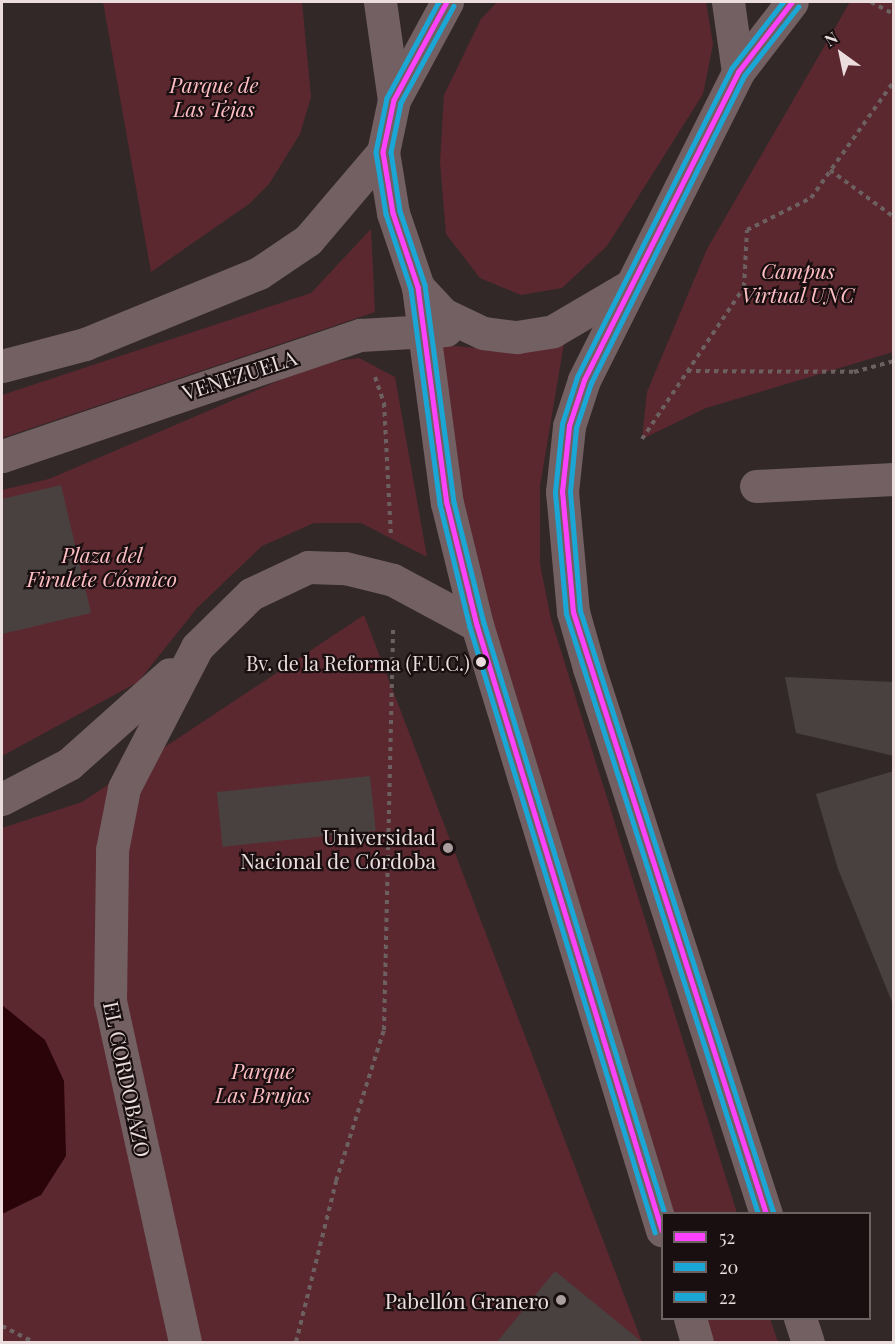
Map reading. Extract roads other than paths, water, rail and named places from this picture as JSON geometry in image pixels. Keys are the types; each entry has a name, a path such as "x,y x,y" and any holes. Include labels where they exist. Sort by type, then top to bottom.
{"street":[{"path":"380,2 394,100"},
{"path":"447,2 394,100 383,152 393,213 418,287 447,503 477,625 661,1223"},
{"path":"728,2 738,72"},
{"path":"765,1212 573,612 562,492 569,426 628,287 738,72 792,2"},
{"path":"2,366 85,344 259,273 308,240 383,152"},
{"path":"418,287 443,314 483,333 517,338 553,331 628,287"},
{"name":"VENEZUELA","path":"2,456 360,335 424,328 483,333"},
{"path":"756,486 894,479"},
{"name":"EL CORDOBAZO","path":"185,1342 110,1002 108,928 112,850 124,788 197,647 251,594 308,567 345,568 393,580 477,625"},
{"path":"2,799 69,764 197,647"},
{"path":"691,1320 697,1342"},
{"path":"801,1320 808,1342"}],"place":[{"name":"Bv. de la Reforma (F.U.C.)","path":"481,662"},
{"name":"Universidad Nacional de Córdoba","path":"448,848"},
{"name":"Pabellón Granero","path":"561,1300"}],"park label":[{"name":"Parque de Las Tejas","path":"214,96"},
{"name":"Campus Virtual UNC","path":"798,282"},
{"name":"Plaza del Firulete Cósmico","path":"102,566"},
{"name":"Parque Las Brujas","path":"263,1082"}]}
